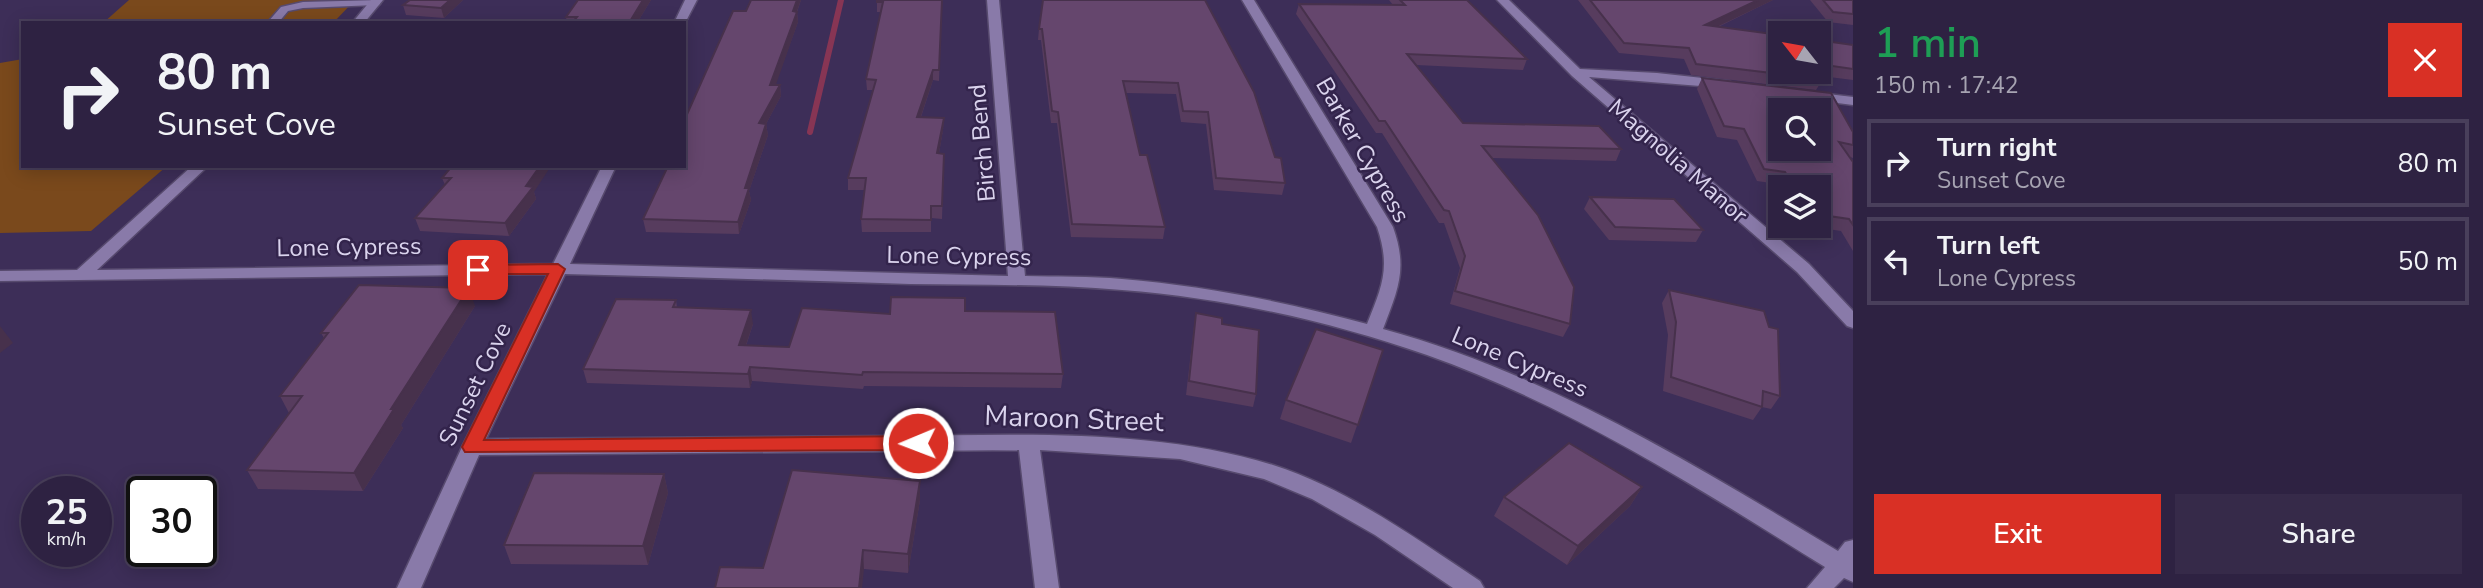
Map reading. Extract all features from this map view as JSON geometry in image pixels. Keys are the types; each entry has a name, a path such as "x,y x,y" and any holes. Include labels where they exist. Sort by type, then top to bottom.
{"street":[{"path":"681,21 691,0"},
{"name":"Birch Bend","path":"993,0 1017,282"},
{"name":"Barker Cypress","path":"1248,0 1385,227 1394,250 1396,270 1373,331"},
{"name":"Magnolia Manor","path":"1503,0 1576,73 1803,268 1853,322"},
{"path":"360,21 376,1"},
{"path":"1576,73 1657,77 1742,86"},
{"path":"1802,94 1853,101"},
{"path":"83,273 199,168"},
{"name":"Sunset Cove","path":"409,588 472,447 608,168"},
{"name":"Lone Cypress","path":"0,276 558,269 1120,284 1177,289 1300,311 1373,331 1488,371 1590,419 1849,562"},
{"path":"1029,442 1047,588"},
{"name":"Maroon Street","path":"472,447 1029,442 1180,451 1269,472 1320,493 1383,528 1472,588"},
{"path":"1819,588 1849,562"}],"lane":[{"path":"274,21 285,9 303,5 376,1"}],"shaded area":[{"path":"129,0 355,0 335,21 105,21"},
{"path":"21,59 21,168 165,168 91,231 0,233 0,63"}],"building":[{"path":"410,0 450,0 441,8 403,5"},
{"path":"578,0 643,0 630,21 574,21 577,17 566,17"},
{"path":"751,0 797,0 793,11 797,12 770,85 780,85 759,123 766,124 745,188 749,188 738,222 643,219 667,168 686,168 686,117 733,11 746,11"},
{"path":"877,0 942,0 939,70 933,70 917,117 944,118 937,153 944,154 942,206 931,206 931,220 861,219 866,178 848,178 876,80 866,79 883,2"},
{"path":"1043,0 1205,0 1254,92 1275,157 1281,158 1285,183 1216,178 1208,112 1183,111 1178,83 1123,81 1140,155 1147,155 1165,227 1072,224 1058,112 1052,111 1042,29 1039,29"},
{"path":"1400,0 1467,0 1527,59 1407,54 1463,123 1599,126 1621,149 1482,146 1538,215 1574,287 1570,324 1455,291 1465,256 1449,211 1444,210 1385,121 1379,121 1299,4 1405,5"},
{"path":"1590,0 1758,0 1705,25 1768,33 1768,73 1696,64 1689,48 1624,43"},
{"path":"1823,0 1853,0 1853,14 1833,12"},
{"path":"1831,42 1853,45 1853,69 1831,66"},
{"path":"1702,78 1831,93 1853,132 1853,145 1839,142 1853,162 1853,225 1849,219 1831,216 1831,175 1787,175 1785,172 1764,169 1744,129 1724,126"},
{"path":"450,168 539,168 526,186 533,187 505,223 415,218 451,178 442,178"},
{"path":"1590,197 1674,199 1703,230 1615,227"},
{"path":"359,285 469,288 391,409 394,409 354,473 247,470 302,396 280,396 328,333 321,333"},
{"path":"1669,290 1764,311 1769,327 1778,329 1780,396 1763,391 1762,407 1671,377 1676,322"},
{"path":"891,297 965,298 965,311 1055,312 1063,374 863,372 862,375 750,367 748,374 583,369 616,299 676,300 673,307 751,310 739,345 789,347 802,308 890,314"},
{"path":"1196,313 1222,318 1222,324 1259,330 1256,394 1189,381"},
{"path":"1316,329 1383,350 1358,425 1286,400"},
{"path":"1569,443 1642,487 1578,546 1504,497"},
{"path":"792,470 920,481 908,554 863,550 859,588 715,588 720,567 763,568"},
{"path":"534,473 664,474 643,546 504,545"}],"waterway":[{"path":"810,132 841,0"}],"route":[{"path":"478,270 558,269 472,447 918,443"}]}
